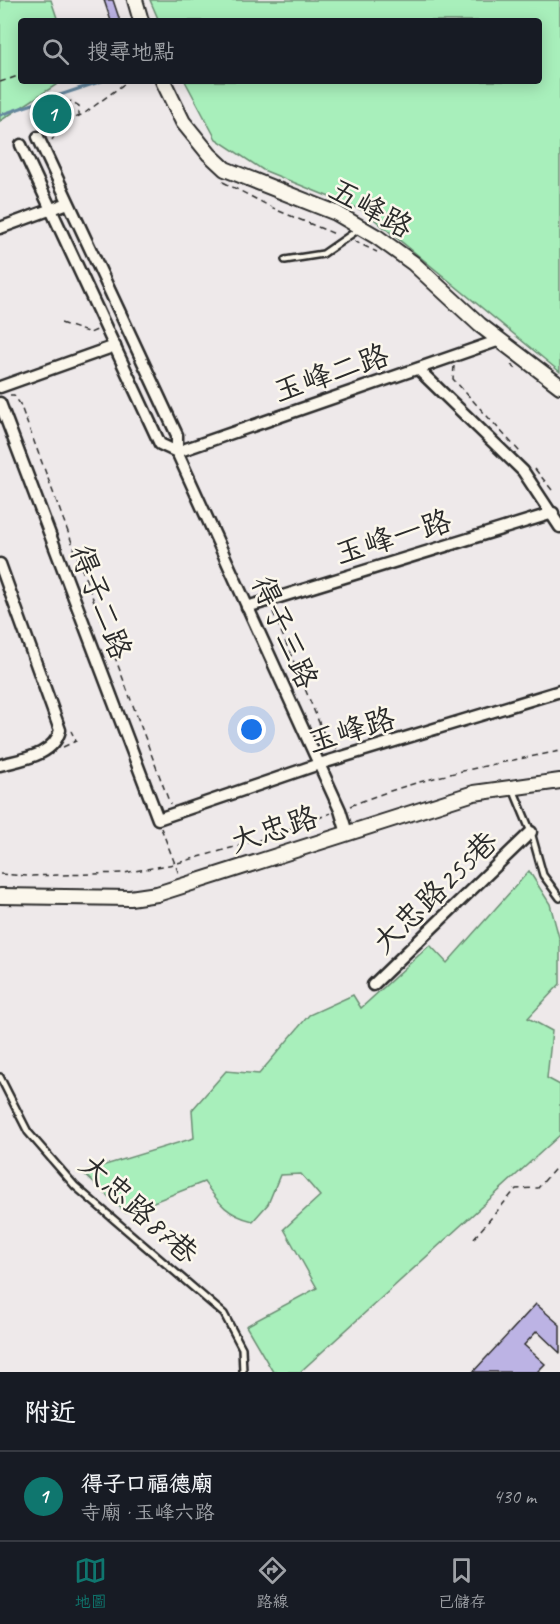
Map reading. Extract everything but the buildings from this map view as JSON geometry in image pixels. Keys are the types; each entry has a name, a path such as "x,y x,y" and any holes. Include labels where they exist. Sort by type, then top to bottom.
{"street":[{"path":"135,0 140,18"},
{"name":"五峰路","path":"164,84 183,122 209,154 225,169 336,213 361,228 413,263 500,340 560,387"},
{"path":"21,145 160,444 177,452 177,435 38,137"},
{"path":"0,228 68,203"},
{"name":"玉峰二路","path":"177,452 500,340"},
{"path":"2,395 115,346"},
{"path":"418,369 523,471 560,526"},
{"name":"得子二路","path":"2,395 163,817"},
{"name":"得子三路","path":"177,452 340,810 347,833"},
{"name":"玉峰一路","path":"247,607 553,513"},
{"path":"0,564 60,730 58,739 45,752 0,765"},
{"name":"玉峰路","path":"163,817 319,764 342,759 560,691"},
{"name":"大忠路","path":"0,897 130,898 157,894 474,793 560,781"},
{"name":"大忠路255巷","path":"373,985 531,832"}],"lane":[{"path":"285,260 323,255 361,228"},
{"path":"512,787 531,832 543,875 560,898"},
{"name":"大忠路87巷","path":"0,1077 28,1132 75,1186 224,1314 242,1348 243,1372"}],"path":[{"path":"0,82 18,76"},
{"path":"38,137 79,116 124,84"},
{"path":"51,119 71,100 79,106 81,111 79,116"},
{"path":"52,146 52,137 60,126"},
{"path":"61,323 90,333 102,328"},
{"path":"450,358 455,371 453,379 524,457"},
{"path":"2,395 14,395 20,404 171,809 163,817 174,864 183,886"},
{"path":"532,466 552,490 544,500"},
{"path":"268,600 328,744 338,747 342,759"},
{"path":"0,874 28,876 124,873 174,864 270,837 400,787 469,768 560,751"},
{"path":"474,1238 516,1189 538,1188 560,1163"}],"green space":[{"path":"0,0 51,0 57,18 18,18 18,84 57,84 0,121"},
{"path":"150,0 560,0 560,372 364,211 263,170 216,139 187,84 542,84 542,18 158,18"},
{"path":"529,871 550,904 560,941 560,984 528,1018 552,1031 547,1078 560,1085 560,1135 300,1372 273,1372 246,1326 317,1288 284,1229 320,1196 301,1174 280,1175 268,1204 253,1221 230,1212 204,1182 126,1213 82,1172 194,1138 192,1110 226,1071 259,1074 309,1015 353,995 361,1008 430,945 447,963"}],"waterway":[{"path":"0,115 93,84"}],"place":[{"name":"得子口福德廟","path":"52,114"}]}
